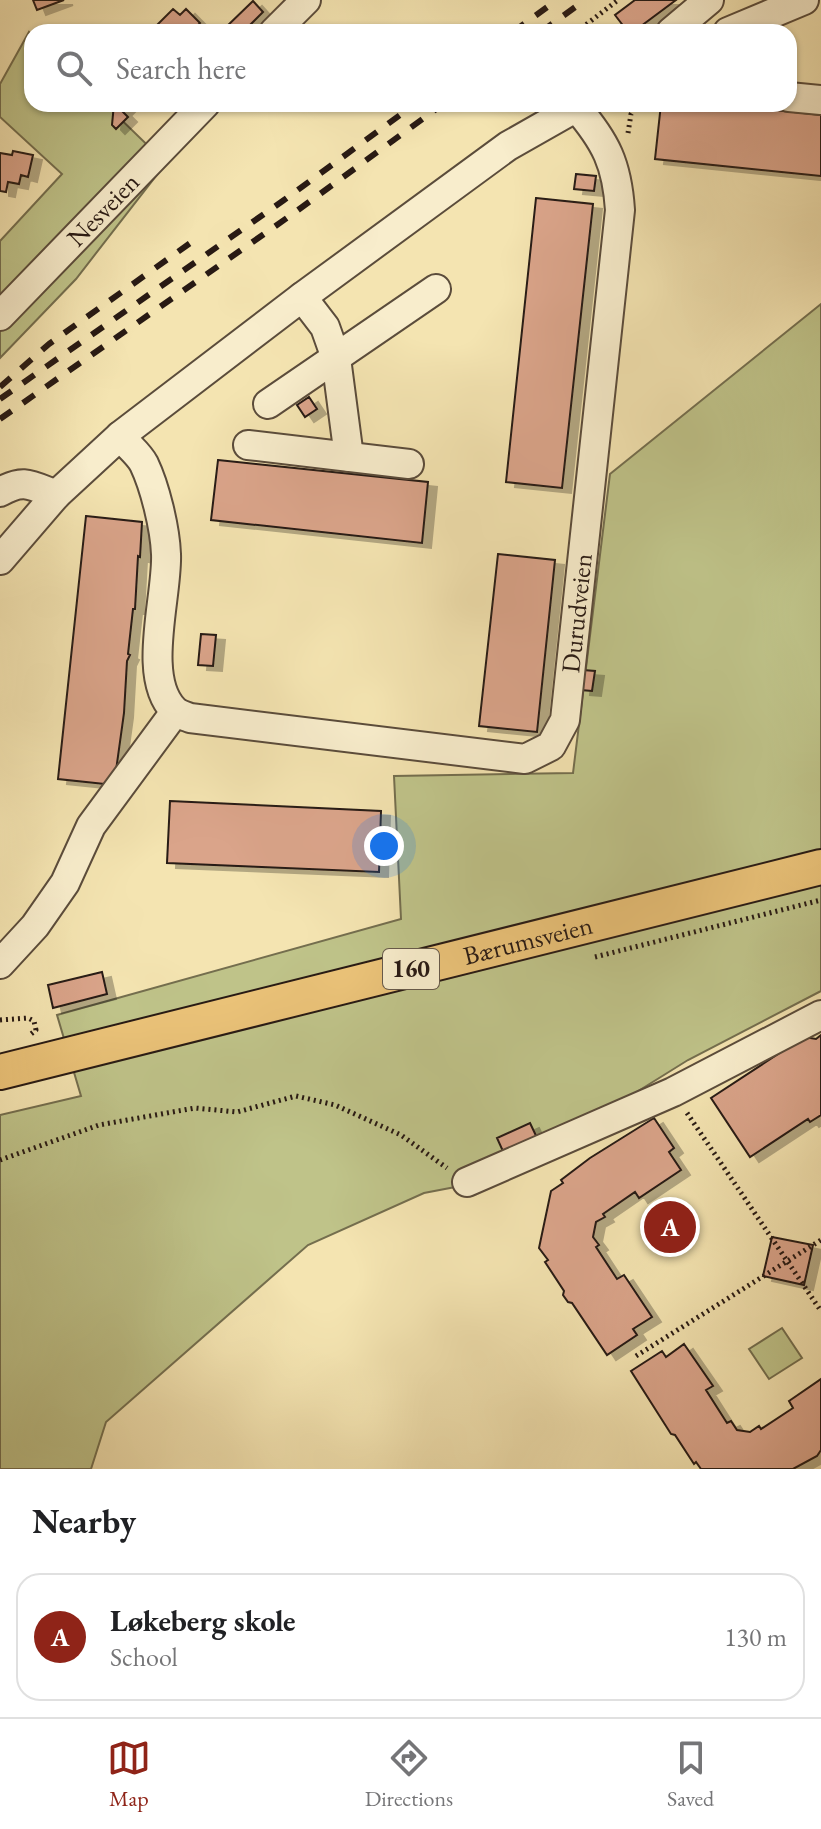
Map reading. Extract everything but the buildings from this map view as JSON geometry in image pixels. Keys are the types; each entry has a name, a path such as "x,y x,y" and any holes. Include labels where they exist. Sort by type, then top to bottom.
{"main road":[{"name":"Bærumsveien","path":"0,1072 821,867"}],"street":[{"path":"282,24 306,0"},
{"path":"680,24 709,0"},
{"path":"747,24 804,0"},
{"path":"797,98 821,100"},
{"name":"Nesveien","path":"0,316 197,112"},
{"name":"Durudveien","path":"0,560 56,495 120,436 508,146 568,112"},
{"name":"Durudveien","path":"175,712 190,718 525,759 551,746 565,720 620,210 618,179 612,161 583,112"},
{"path":"268,404 436,289"},
{"path":"302,297 325,327 336,358 349,457"},
{"path":"0,964 35,926 65,883 91,826 175,712 164,696 159,671 157,641 166,553 156,498 143,461 120,436"},
{"path":"248,445 409,464"},
{"path":"0,492 15,484 25,483 56,495"},
{"path":"467,1182 673,1092 821,1015"}],"path":[{"path":"588,24 618,0"},
{"path":"0,1020 28,1018 34,1021 36,1030 24,1036"},
{"path":"673,1092 821,1311"},
{"path":"0,1160 99,1125 195,1108 237,1112 296,1096 335,1105 401,1135 467,1182"},
{"path":"636,1356 821,1240"}],"green space":[{"path":"24,41 24,112 113,112 166,163 76,279 0,358 0,241 62,174 0,117 0,84"},
{"path":"821,304 821,991 688,1060 497,1179 424,1193 308,1245 106,1422 91,1469 0,1469 0,1115 81,1096 57,1015 401,919 394,776 573,773 610,474"},
{"path":"782,1328 802,1358 769,1379 749,1349"}],"railway":[{"path":"524,24 557,0"},
{"path":"552,24 585,0"},
{"path":"0,399 404,112"},
{"path":"0,419 432,112"},
{"path":"0,387 49,344 193,241"}],"place":[{"name":"Løkeberg skole","path":"670,1227"}]}
